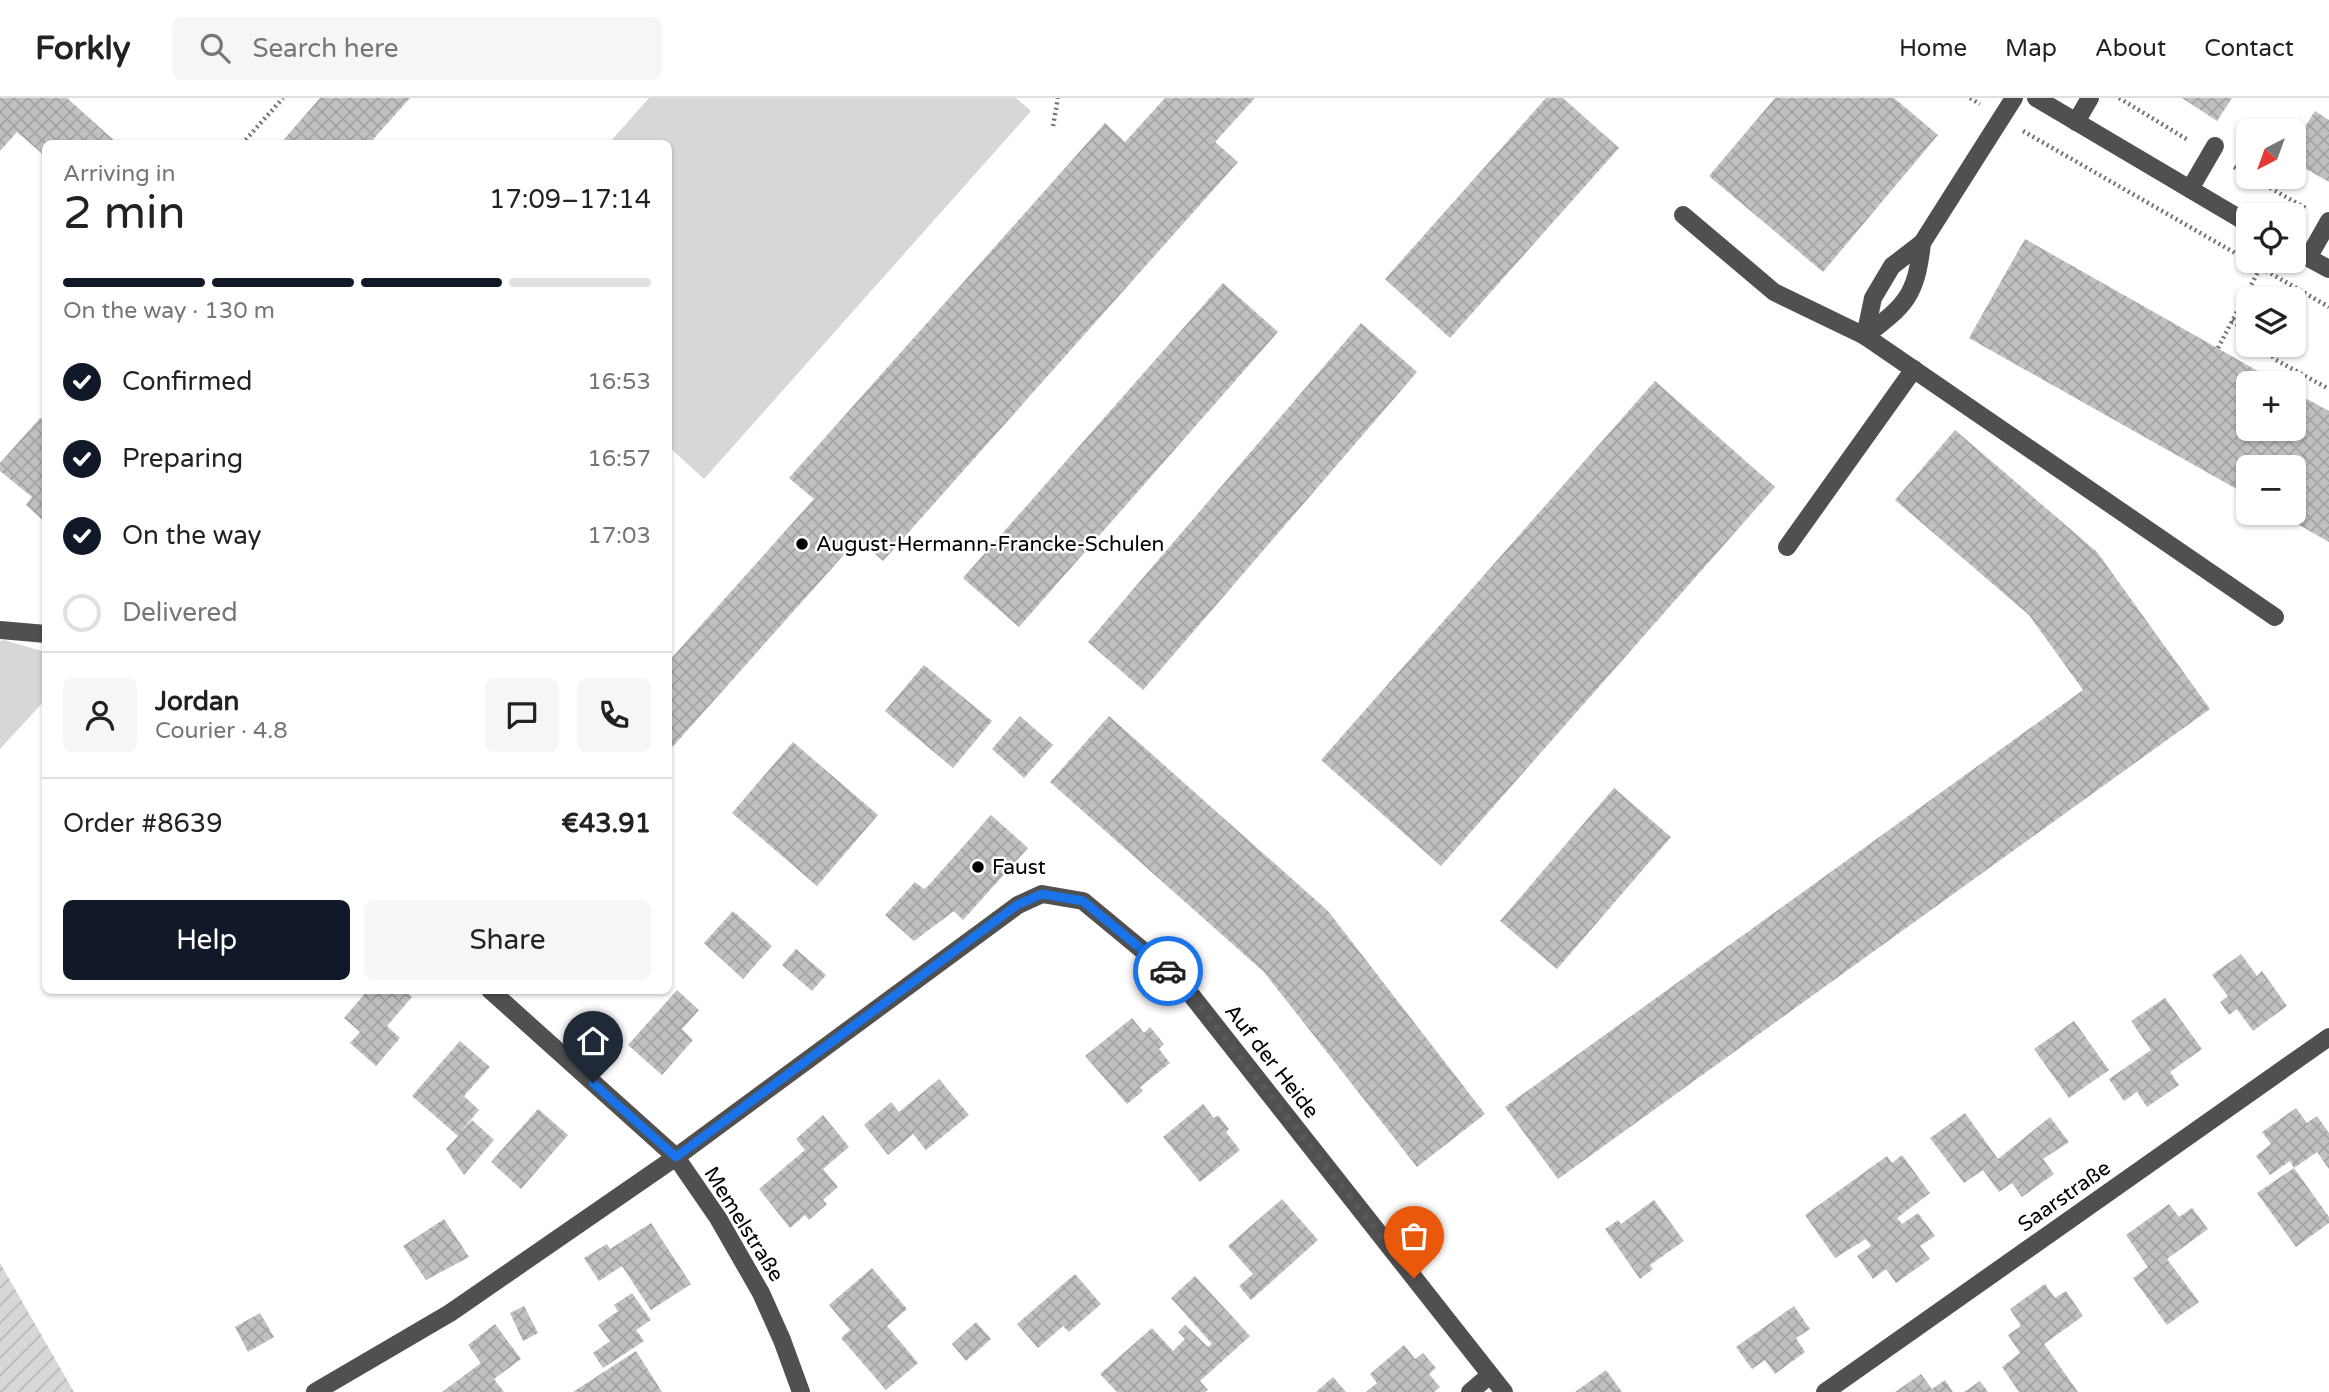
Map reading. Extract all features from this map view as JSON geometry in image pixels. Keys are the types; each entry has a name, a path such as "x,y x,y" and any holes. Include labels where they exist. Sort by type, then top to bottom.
{"street":[{"path":"1865,336 1873,298 1892,267 1922,243 2014,98"},
{"path":"2036,98 2236,216"},
{"path":"2076,122 2090,98"},
{"path":"2190,189 2212,150"},
{"path":"1683,215 1774,292 1865,336 2275,617"},
{"path":"2306,248 2329,221"},
{"path":"1865,336 1899,310 1918,280 1922,243"},
{"path":"2306,257 2329,269"},
{"path":"1787,547 1914,369"},
{"path":"0,630 42,634"},
{"name":"Auf der Heide","path":"315,1392 450,1313 676,1157 1017,905 1042,894 1083,901 1181,982 1504,1392"},
{"name":"Memelstraße","path":"494,994 676,1157 718,1218 761,1293 801,1392"},
{"name":"Saarstraße","path":"1825,1392 2329,1037"},
{"path":"1470,1392 1490,1375"}],"path":[{"path":"246,140 284,98"},
{"path":"1053,126 1058,98"},
{"path":"2119,98 2236,166"},
{"path":"2038,141 2236,254"},
{"path":"2273,189 2329,221"},
{"path":"2218,348 2257,273"},
{"path":"2269,273 2329,307"},
{"path":"2232,320 2236,324"},
{"path":"2273,357 2329,389"}],"shaded area":[{"path":"649,98 1016,98 1031,111 704,479 672,450 672,140 612,140"},
{"path":"0,641 42,651 42,703 0,749"},
{"path":"0,1263 74,1392 0,1392"}],"building":[{"path":"0,98 67,98 114,140 42,140 42,154 17,132 0,151"},
{"path":"320,98 410,98 373,140 283,140"},
{"path":"1165,98 1255,98 1215,142 1238,162 883,561 858,539 672,748 672,658 814,499 789,478 1105,123 1125,142"},
{"path":"1546,98 1563,98 1619,148 1450,338 1385,279"},
{"path":"1775,98 1894,98 1938,135 1823,272 1709,176"},
{"path":"2182,98 2232,98 2217,121"},
{"path":"2315,111 2329,120 2329,182 2306,169 2306,125"},
{"path":"2025,239 2258,371 2236,371 2236,441 2306,441 2306,399 2329,411 2329,542 2299,525 2306,525 2306,455 2236,455 2236,489 1969,338"},
{"path":"1223,283 1278,332 1019,627 963,578"},
{"path":"1361,323 1417,372 1143,690 1088,642"},
{"path":"1655,381 1775,487 1441,866 1321,760"},
{"path":"40,418 42,419 42,519 26,505 32,497 0,471 0,463"},
{"path":"1955,430 2097,552 2210,709 1558,1179 1505,1107 2083,690 2029,615 1895,500"},
{"path":"924,665 992,721 953,768 885,711"},
{"path":"1020,716 1053,745 1024,778 992,749"},
{"path":"1109,716 1328,911 1485,1114 1417,1167 1264,972 1050,782"},
{"path":"793,742 878,815 817,886 732,813"},
{"path":"1614,788 1671,837 1557,969 1500,921"},
{"name":"Faust","path":"991,815 1028,848 963,920 954,911 914,941 885,915 915,882 924,889 928,886"},
{"path":"733,911 772,946 743,979 704,943"},
{"path":"796,949 826,975 812,991 782,965"},
{"path":"2241,954 2257,976 2262,971 2287,1006 2253,1031 2237,1009 2229,1015 2220,1002 2228,996 2212,975"},
{"path":"677,990 699,1010 682,1029 693,1040 662,1075 628,1045"},
{"path":"365,994 409,994 412,997 387,1026 400,1038 376,1066 350,1043 360,1032 344,1018"},
{"path":"2165,998 2202,1049 2170,1072 2179,1085 2147,1107 2137,1092 2124,1101 2109,1079 2151,1050 2131,1021"},
{"path":"1132,1018 1144,1033 1150,1027 1164,1044 1159,1049 1170,1063 1140,1087 1143,1091 1127,1104 1085,1056"},
{"path":"2074,1021 2109,1070 2069,1098 2034,1049"},
{"path":"460,1041 490,1067 464,1096 479,1110 461,1131 472,1120 494,1140 464,1175 446,1149 458,1136 412,1096"},
{"path":"939,1079 969,1115 926,1150 913,1134 888,1155 864,1125 891,1102 899,1112"},
{"path":"1203,1104 1214,1118 1218,1115 1229,1129 1226,1132 1240,1150 1200,1182 1163,1137"},
{"path":"2296,1108 2307,1123 2317,1116 2329,1133 2329,1169 2317,1152 2294,1168 2290,1161 2270,1175 2256,1156 2271,1144 2262,1132"},
{"path":"538,1109 568,1135 521,1189 491,1162"},
{"path":"1965,1113 1998,1159 2050,1117 2069,1142 2043,1159 2054,1174 2022,1197 2012,1183 1999,1192 1983,1170 1964,1183 1930,1138"},
{"path":"823,1115 849,1147 823,1169 838,1187 823,1200 827,1204 809,1220 805,1215 790,1228 759,1189 805,1150 796,1139"},
{"path":"1902,1155 1930,1193 1897,1218 1902,1224 1918,1213 1935,1236 1920,1246 1930,1259 1896,1283 1886,1269 1873,1279 1857,1256 1871,1246 1866,1239 1835,1258 1805,1215 1887,1156 1892,1163"},
{"path":"2294,1168 2329,1217 2329,1223 2296,1247 2257,1193"},
{"path":"1282,1199 1318,1240 1251,1300 1239,1286 1253,1274 1228,1246"},
{"path":"1654,1200 1684,1241 1650,1265 1653,1269 1640,1279 1605,1229 1618,1220 1621,1224"},
{"path":"2169,1204 2179,1217 2192,1208 2208,1229 2167,1259 2199,1302 2167,1325 2133,1278 2148,1267 2126,1235"},
{"path":"444,1219 469,1257 426,1280 403,1246"},
{"path":"651,1223 691,1284 651,1310 622,1266 599,1281 584,1258 607,1244 610,1249"},
{"path":"872,1268 907,1309 887,1326 918,1363 886,1390 841,1338 850,1330 829,1305"},
{"path":"1075,1274 1101,1304 1069,1332 1063,1326 1038,1348 1017,1324"},
{"path":"1195,1276 1250,1336 1200,1381 1208,1390 1205,1392 1117,1392 1100,1374 1152,1328 1173,1351 1185,1339 1178,1332 1185,1325 1208,1347 1212,1344 1171,1298"},
{"path":"2045,1284 2055,1298 2066,1291 2083,1316 2044,1344 2078,1392 2019,1392 2002,1367 2020,1353 2008,1335 2021,1326 2010,1309"},
{"path":"632,1293 651,1320 636,1330 644,1341 603,1368 593,1353 610,1341 598,1325 618,1311 614,1305"},
{"path":"524,1306 538,1333 523,1341 510,1313"},
{"path":"1794,1306 1810,1329 1796,1338 1805,1352 1775,1374 1765,1360 1752,1369 1736,1347"},
{"path":"260,1313 274,1337 248,1352 235,1327"},
{"path":"976,1322 991,1339 966,1361 952,1344"},
{"path":"495,1324 521,1359 494,1379 504,1392 442,1392 481,1363 468,1345"},
{"path":"1404,1345 1415,1359 1423,1353 1436,1368 1429,1374 1440,1387 1434,1392 1366,1392 1377,1383 1370,1374"},
{"path":"636,1351 662,1392 573,1392"},
{"path":"1606,1370 1622,1392 1575,1392"},
{"path":"1921,1374 1932,1389 1945,1380 1953,1392 1895,1392"},
{"path":"1333,1377 1346,1392 1316,1392"},
{"path":"1980,1381 1988,1392 1964,1392"}],"way so far":[{"path":"1168,971 1181,982 1414,1278"}],"place":[{"name":"August-Hermann-Francke-Schulen","path":"802,544"},
{"name":"Faust","path":"978,867"}],"route":[{"path":"593,1083 676,1157 1017,905 1042,894 1083,901 1168,971"}]}
